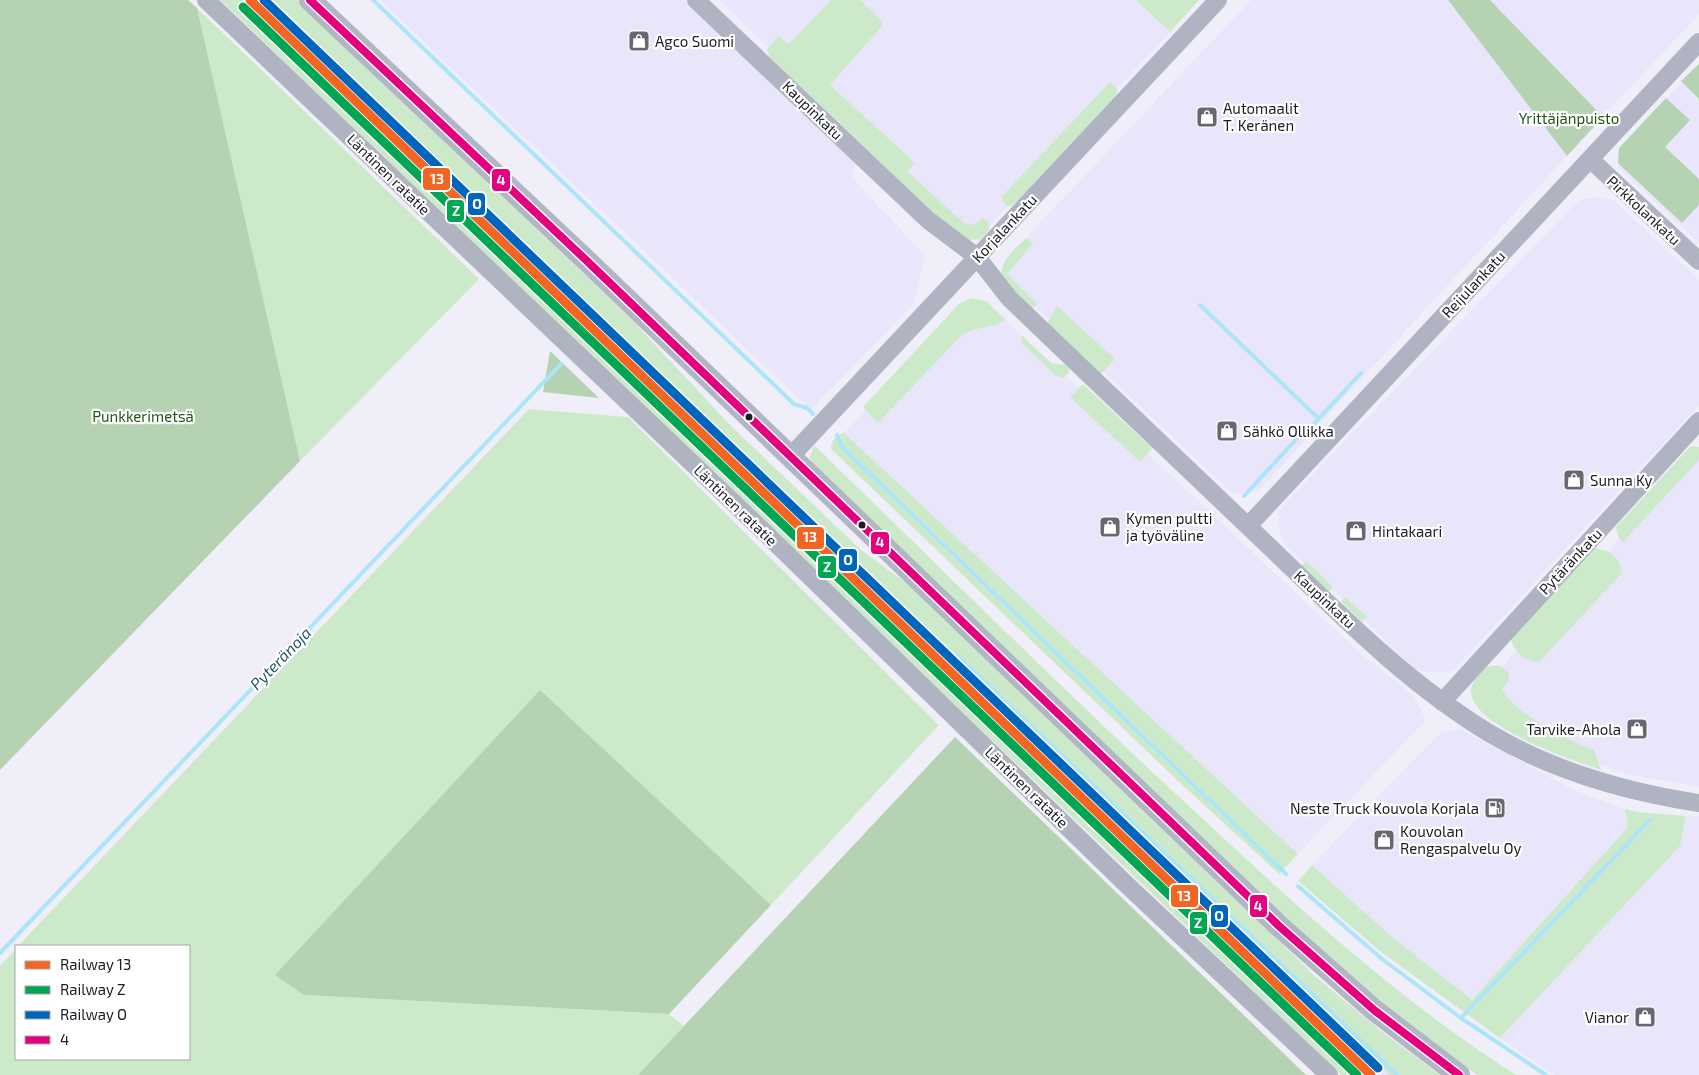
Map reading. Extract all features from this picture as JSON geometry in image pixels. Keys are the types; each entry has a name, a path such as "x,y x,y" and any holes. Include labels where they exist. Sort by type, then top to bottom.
{"main road":[{"path":"310,0 594,268 1279,926 1374,1010 1459,1075"}],"street":[{"name":"Läntinen ratatie","path":"206,0 758,526 1127,885 1329,1075"},
{"name":"Kaupinkatu","path":"696,0 1386,656 1442,702 1491,734 1568,771 1628,790 1699,804"},
{"name":"Korjalankatu","path":"790,457 1218,0"},
{"name":"Reijulankatu","path":"1248,526 1699,42"},
{"name":"Pirkkolankatu","path":"1590,160 1699,261"},
{"name":"Pytäränkatu","path":"1442,702 1699,422"}],"shaded area":[{"path":"243,0 271,0 1389,1075 1363,1075"},
{"path":"380,0 684,0 856,163 851,177 925,255 915,302 811,410"},
{"path":"719,0 1136,0 1170,32 981,235 963,235"},
{"path":"1251,0 1448,0 1567,156 1259,490 1233,494 1005,278 1005,260"},
{"path":"1490,0 1699,0 1699,14 1603,117"},
{"path":"1699,65 1699,243 1618,167 1619,148"},
{"path":"1598,197 1613,200 1699,280 1699,405 1454,669 1445,673 1421,671 1414,668 1284,543 1278,528 1279,513 1285,503 1576,203 1584,199"},
{"path":"989,304 1364,657 1413,695 1426,720 1298,854 844,433 964,306"},
{"path":"1699,453 1699,787 1631,775 1587,760 1484,688 1489,680"},
{"path":"1460,729 1578,792 1625,809 1628,827 1472,1000 1392,937 1312,865 1441,732"},
{"path":"1686,816 1699,816 1699,1075 1555,1075 1500,1038 1680,846"}],"green space":[{"name":"Punkkerimetsä","path":"0,0 188,0 197,8 300,461 0,770"},
{"path":"220,0 243,0 1363,1075 1341,1075"},
{"path":"271,0 297,0 632,320 728,423 861,550 910,586 1315,976 1381,1031 1440,1075 1389,1075"},
{"path":"831,0 860,0 881,20 882,26 830,85 915,163 907,171 966,225 975,224 982,218 988,221 989,230 981,239 967,240 956,234 770,58 767,50 778,36 789,44"},
{"path":"1136,0 1199,0 1170,32"},
{"name":"Yrittäjänpuisto","path":"1448,0 1490,0 1603,117 1567,156"},
{"path":"197,8 479,279 300,461"},
{"path":"1699,64 1699,99 1681,81"},
{"path":"1110,82 1118,90 1115,97 1014,204 1006,206 1001,197"},
{"path":"1666,98 1690,120 1665,147 1699,179 1699,205 1682,223 1618,163 1619,148"},
{"path":"1026,238 1033,243 1007,274 1037,304 1032,309 1002,279 1001,273 1008,256"},
{"path":"971,298 986,301 1006,320 962,335 878,423 863,407 959,304"},
{"path":"1057,306 1115,359 1100,375 1047,323"},
{"path":"1021,335 1051,363 1066,365 1070,372 1062,378 1055,375 1022,343"},
{"path":"550,351 599,398 543,392"},
{"path":"1083,384 1152,448 1140,462 1070,397"},
{"path":"529,409 628,417 939,725 771,905 539,691 304,995 669,1014 684,1026 638,1075 0,1075 0,966 15,950 15,1060 190,1060 190,945 19,945"},
{"path":"844,433 1298,854 1279,874 1178,781 831,449 834,438"},
{"path":"814,445 1105,728 1278,888 1354,955 1393,986 1474,1047 1516,1075 1477,1075 1415,1031 1328,959 811,463 810,456"},
{"path":"1691,446 1699,447 1699,460 1623,542 1618,536 1616,527"},
{"path":"1594,548 1605,550 1613,555 1621,567 1622,573 1540,661 1530,661 1517,651 1511,638"},
{"path":"1306,561 1333,587 1328,592 1301,566"},
{"path":"1345,597 1367,617 1362,622 1341,602"},
{"path":"1499,665 1508,673 1509,680 1502,690 1510,700 1519,709 1544,726 1594,750 1601,770 1524,740 1486,716 1475,703 1471,689 1477,677 1486,667"},
{"path":"540,690 771,905 669,1014 304,995 275,975"},
{"path":"955,737 1306,1075 638,1075"},
{"path":"1625,809 1686,816 1680,846 1500,1038 1381,952 1298,881 1312,865 1392,937 1472,1000 1628,827"}],"waterway":[{"path":"373,0 794,404 807,408 813,414"},
{"path":"1200,305 1318,418"},
{"name":"Pyteränoja","path":"0,953 561,364"},
{"path":"1312,426 1361,373"},
{"path":"837,435 842,447 1286,874"},
{"path":"1244,496 1300,435"},
{"path":"957,655 1397,1075"},
{"path":"1546,1075 1461,1018 1650,820"},
{"path":"1298,886 1382,959 1461,1018"}],"rail line":[{"name":"13","path":"250,0 1371,1075"},
{"name":"O","path":"264,0 1378,1068"},
{"name":"Z","path":"243,7 1357,1075"}],"transit line":[{"name":"4","path":"310,0 587,261 1279,926 1374,1010 1459,1075"}],"place":[{"name":"Agco Suomi","path":"639,41"},
{"name":"Automaalit T. Keränen","path":"1207,117"},
{"name":"Sähkö Ollikka","path":"1227,431"},
{"name":"Sunna Ky","path":"1574,480"},
{"name":"Kymen pultti ja työväline","path":"1110,527"},
{"name":"Hintakaari","path":"1356,531"},
{"name":"Tarvike-Ahola","path":"1637,729"},
{"name":"Neste Truck Kouvola Korjala","path":"1495,808"},
{"name":"Kouvolan Rengaspalvelu Oy","path":"1384,840"},
{"name":"Vianor","path":"1645,1017"}]}
